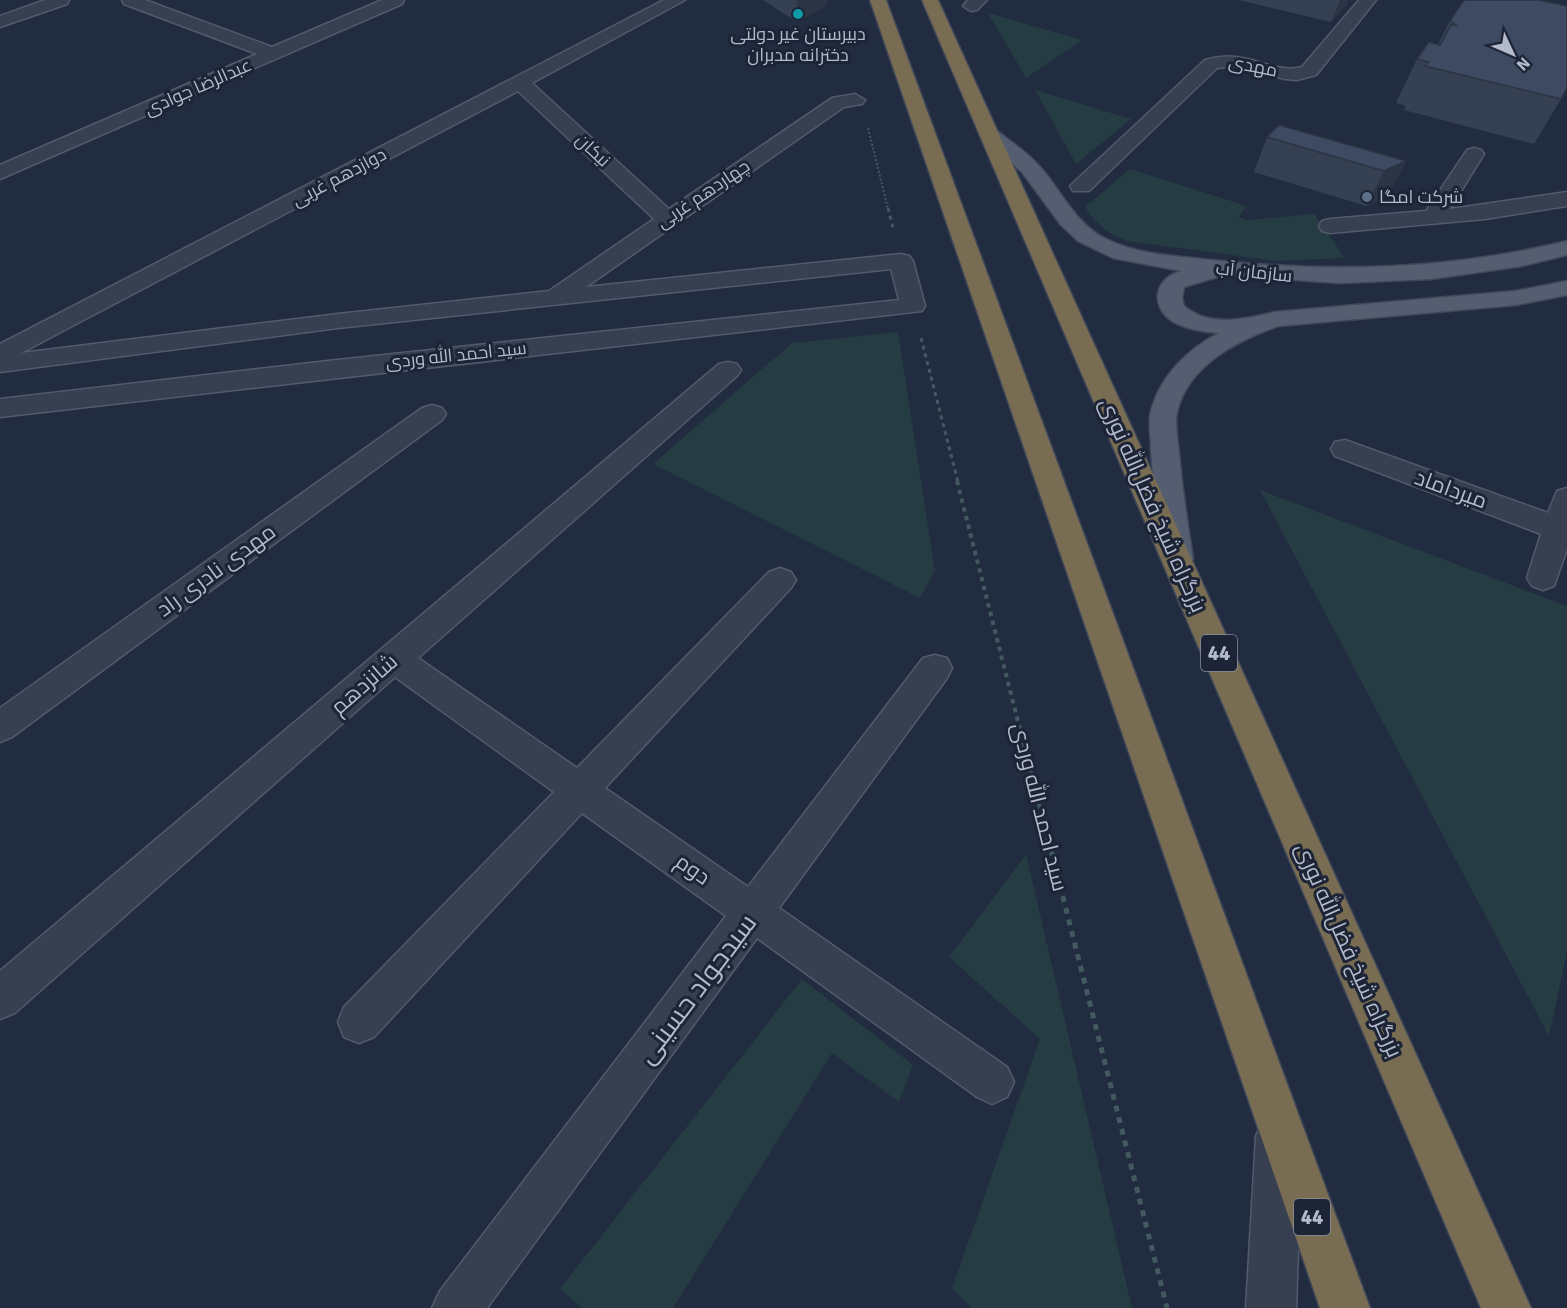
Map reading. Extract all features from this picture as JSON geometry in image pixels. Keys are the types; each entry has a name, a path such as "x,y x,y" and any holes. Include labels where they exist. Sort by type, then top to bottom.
{"highway":[{"name":"44","path":"878,0 1345,1308"},
{"name":"بزرگراه شیخ فضل‌الله نوری","path":"930,0 1506,1308"}],"main road":[{"name":"سازمان آب","path":"989,134 1034,173 1075,228 1095,243 1138,257 1301,277 1390,275 1488,266 1567,248"},
{"path":"1233,270 1185,277 1173,283 1168,300 1175,310 1196,323 1251,327"},
{"name":"سازمان آب","path":"1178,560 1167,479 1163,413 1173,386 1189,366 1251,327 1275,319 1322,313 1516,298 1567,288"}],"street":[{"path":"0,22 61,0"},
{"path":"130,0 273,54"},
{"name":"عبدالرضا جوادی","path":"0,173 396,0"},
{"name":"دوازدهم غربی","path":"0,354 677,0"},
{"name":"مهدی","path":"1081,186 1211,64 1226,59 1283,72 1303,74 1309,71 1368,0"},
{"name":"نیکان","path":"520,82 667,219"},
{"name":"چهاردهم غربی","path":"554,298 839,102 855,100"},
{"path":"1434,216 1473,154"},
{"path":"1330,226 1521,208 1567,199"},
{"path":"0,364 338,321 902,261 913,306"},
{"path":"632,290 642,335"},
{"name":"سید احمد الله وردی","path":"0,408 913,306"},
{"name":"شانزدهم","path":"0,998 728,370"},
{"name":"مهدی نادری راد","path":"0,726 432,414"},
{"name":"میرداماد","path":"1345,449 1557,528"},
{"path":"1543,578 1567,498"},
{"path":"359,1022 780,580"},
{"name":"دوم","path":"393,658 992,1082"},
{"name":"سیدجواد حسینی","path":"457,1308 935,668"},
{"path":"1270,1308 1279,1125"}],"path":[{"path":"855,100 863,106 902,261"},
{"name":"سید احمد الله وردی","path":"913,306 1167,1308"}],"green space":[{"path":"988,13 1082,40 1026,78"},
{"path":"1035,90 1131,119 1076,164"},
{"path":"1130,169 1247,206 1239,217 1247,220 1314,214 1345,258 1276,261 1127,241 1103,228 1085,207"},
{"path":"898,332 935,571 920,598 653,464 792,343"},
{"path":"1260,490 1567,606 1567,952 1549,1036"},
{"path":"1026,854 1132,1308 972,1308 952,1288 1040,1039 949,957"},
{"path":"802,979 913,1065 899,1102 832,1053 673,1308 582,1308 560,1289"}],"building":[{"path":"1464,0 1539,0 1567,6 1567,88 1561,99 1425,66 1429,62 1417,59 1429,42 1440,45 1451,25 1456,25 1450,21"},
{"path":"1279,125 1406,161 1384,171 1267,137"}],"place":[{"name":"دبیرستان غیر دولتی دخترانه مدبران","path":"798,14"},
{"name":"شرکت امگا","path":"1367,197"}]}
